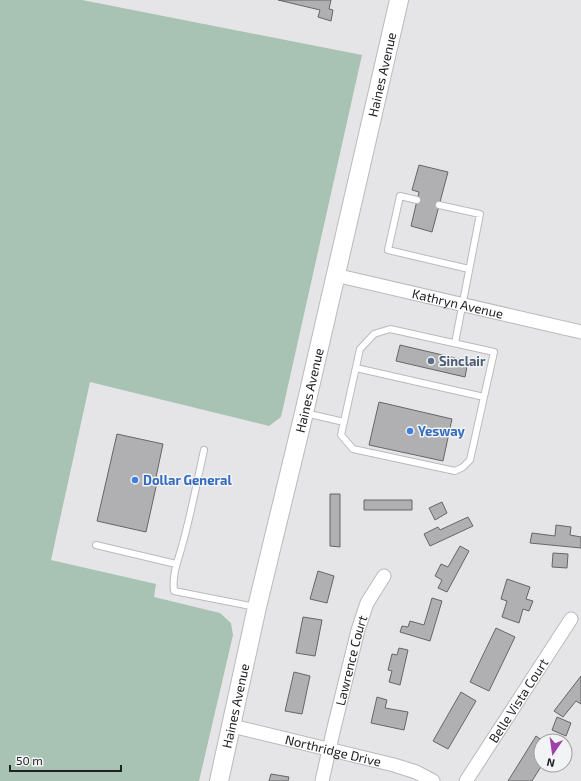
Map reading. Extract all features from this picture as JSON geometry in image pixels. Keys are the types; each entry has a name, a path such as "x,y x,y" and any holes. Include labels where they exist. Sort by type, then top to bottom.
{"main road":[{"name":"Haines Avenue","path":"219,781 257,607 304,413 399,0"}],"street":[{"name":"Kathryn Avenue","path":"335,276 581,332"},
{"name":"Lawrence Court","path":"322,781 358,630 367,603 384,576"},
{"name":"Belle Vista Court","path":"466,781 571,619"},
{"name":"Northridge Drive","path":"232,726 394,765 416,772 433,781"}],"lane":[{"path":"417,200 400,196 388,250 469,269"},
{"path":"439,205 480,214 455,343"},
{"path":"390,329 455,343 494,352 470,460 463,467 455,471 353,449 342,435 360,348 374,334 390,329"},
{"path":"356,368 484,398"},
{"path":"304,413 344,422"},
{"path":"204,450 182,547 176,564 173,583 174,591 257,607"},
{"path":"96,545 176,564"}],"green space":[{"path":"0,0 82,0 362,55 281,417 269,426 90,382 51,560 156,584 154,597 220,613 231,623 233,635 199,781 0,781"}],"building":[{"path":"278,0 331,0 329,9 333,10 331,21 318,17 320,10"},
{"path":"419,165 448,172 432,232 411,226 419,192 412,190"},
{"path":"400,345 468,361 465,377 396,361"},
{"path":"379,402 452,419 443,461 369,445"},
{"path":"117,434 163,444 156,477 158,478 146,532 97,521"},
{"path":"330,494 340,494 340,547 330,546"},
{"path":"364,500 412,500 412,510 364,510"},
{"path":"442,502 447,513 435,520 429,508"},
{"path":"468,517 473,526 430,546 424,534 438,527 440,530"},
{"path":"556,525 571,527 570,535 581,537 581,548 530,543 532,533 555,536"},
{"path":"460,546 469,551 447,592 438,588 442,580 435,576 441,564 448,567"},
{"path":"553,553 568,554 567,568 552,567"},
{"path":"318,571 334,576 327,603 310,599"},
{"path":"507,579 530,587 526,599 533,601 529,611 523,609 519,623 502,617 507,601 501,599"},
{"path":"432,598 442,601 430,641 400,632 402,626 408,627 410,621 424,625"},
{"path":"303,617 322,620 315,656 296,653"},
{"path":"496,628 515,637 489,691 470,682"},
{"path":"399,648 408,650 400,685 389,682 392,671 388,670 392,654 397,655"},
{"path":"294,672 310,676 302,714 285,711"},
{"path":"581,676 581,704 576,701 563,717 554,711"},
{"path":"461,692 476,701 448,749 433,741"},
{"path":"377,697 387,700 385,708 408,712 404,730 371,723"},
{"path":"557,717 571,723 567,733 559,733 552,730"},
{"path":"533,741 533,773 537,773 532,781 508,781"},
{"path":"271,774 289,777 288,781 269,781"}],"place":[{"name":"Sinclair","path":"431,361"},
{"name":"Yesway","path":"410,431"},
{"name":"Dollar General","path":"135,480"}]}
